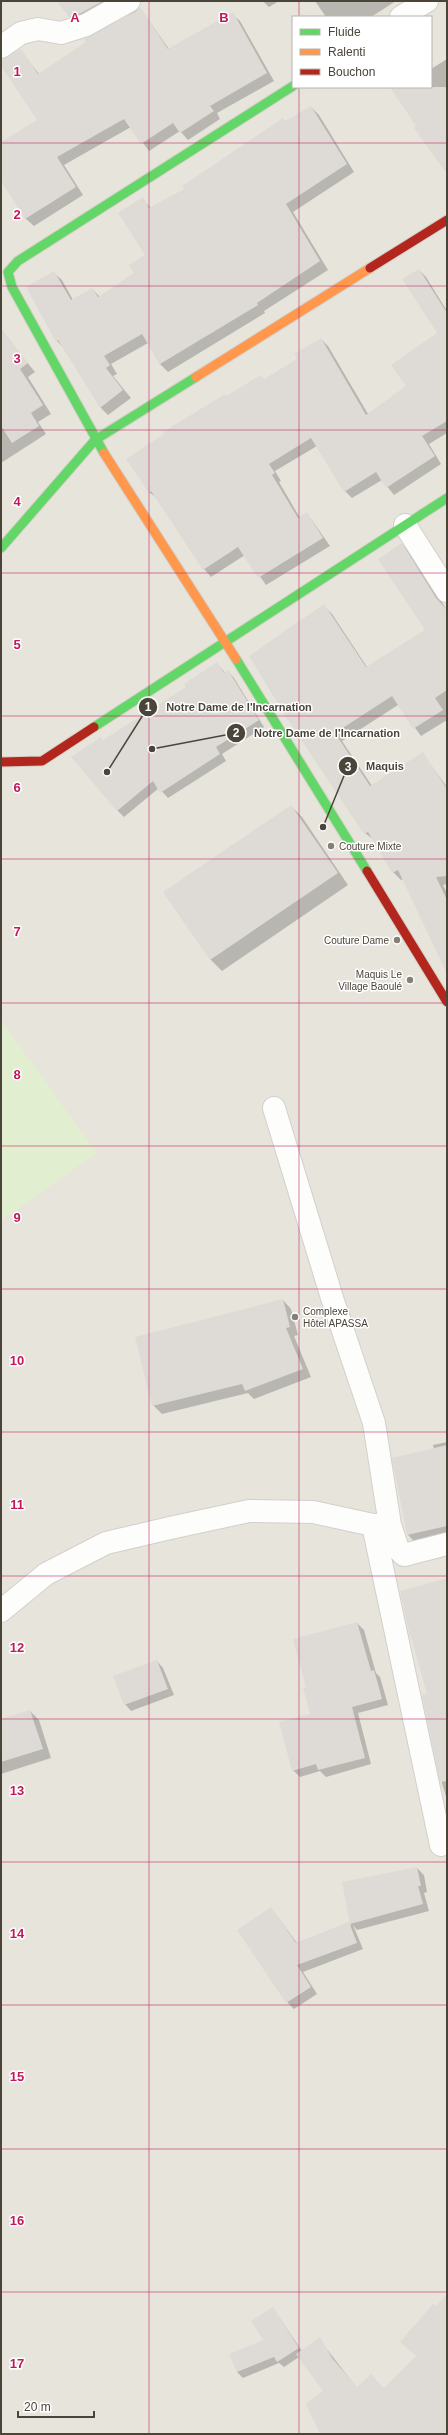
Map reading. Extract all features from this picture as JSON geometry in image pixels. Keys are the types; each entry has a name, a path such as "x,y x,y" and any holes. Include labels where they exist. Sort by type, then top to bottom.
{"street":[{"path":"1,47 26,32 38,29 61,33 86,25 129,1"},
{"path":"404,16 427,1"},
{"path":"292,87 18,261 8,272 12,287 95,440 226,643 447,1002"},
{"path":"1,548 95,440 447,220"},
{"path":"1,762 42,761 226,643 447,498"},
{"path":"405,525 447,590"},
{"path":"274,1108 333,1301 374,1423 382,1525 441,1845"},
{"path":"1,1611 46,1574 106,1543 249,1511 313,1512 382,1525 398,1549 404,1555 447,1544"}],"shaded area":[{"path":"1,1 447,1 447,2434 1,2434"}],"green space":[{"path":"1,1020 97,1153 1,1221"}],"building":[{"path":"57,1 103,1 81,13 69,17"},
{"path":"140,7 168,49 233,12 267,73 210,106 214,111 180,133 173,123 141,144 124,119 57,157 76,187 25,219 1,181 1,142 37,120 1,66 1,60 21,49 38,74 86,42 84,39 135,12"},
{"path":"447,87 447,174 414,128 416,126 391,88"},
{"path":"311,106 347,164 286,204 320,261 257,303 258,305 160,364 142,334 104,356 110,365 106,368 123,390 100,408 58,340 56,342 26,287 54,271 71,300 92,288 98,297 134,273 129,265 145,255 118,213 143,197 149,208 184,189 182,186 283,118 285,121"},
{"path":"419,269 447,313 447,421 422,436 435,456 386,488 376,472 344,492 311,438 269,464 275,473 272,475 298,518 307,512 323,538 258,578 238,547 203,570 151,491 149,493 126,459 164,434 163,432 225,394 226,396 261,375 264,379 297,359 294,354 321,338 366,415 406,386 391,365 437,333 402,279"},
{"path":"1,328 28,363 20,369 43,405 31,413 39,426 12,443 1,426"},
{"path":"402,543 436,598 447,610 447,690 435,698 443,710 413,729 392,696 335,733 370,786 423,752 447,789 447,876 436,877 447,900 447,974 398,870 392,873 368,832 364,834 288,720 249,656 324,604 366,667 425,630 378,559"},
{"path":"217,662 224,673 228,670 259,720 216,747 220,754 160,793 153,781 117,811 71,757 101,737 103,740 186,687 184,684"},
{"path":"291,805 338,873 210,960 163,892"},
{"path":"283,1299 290,1327 286,1328 303,1369 245,1391 242,1384 152,1406 135,1337"},
{"path":"447,1445 447,1526 407,1535 392,1458"},
{"path":"447,1578 447,1781 440,1782 422,1695 427,1694 410,1637 400,1591"},
{"path":"357,1622 371,1671 374,1670 382,1699 352,1707 365,1758 318,1770 316,1764 292,1771 279,1722 310,1714 303,1688 306,1687 293,1639"},
{"path":"157,1660 168,1689 124,1705 113,1676"},
{"path":"30,1710 43,1749 1,1762 1,1719"},
{"path":"417,1867 421,1886 418,1886 423,1904 350,1924 342,1882"},
{"path":"271,1907 296,1943 349,1922 357,1943 297,1965 311,1987 286,2003 237,1930"},
{"path":"447,2294 447,2434 320,2434 306,2404 323,2391 296,2354 320,2337 332,2358 357,2387 371,2374 384,2388 416,2356 400,2342 433,2304 436,2306"},
{"path":"273,2307 299,2348 277,2362 274,2357 237,2372 229,2354 263,2340 251,2321"}],"traffic: fast":[{"path":"104,453 12,287 8,272 18,261 292,87"},
{"path":"1,548 95,440 196,377"},
{"path":"94,727 447,498"},
{"path":"236,659 367,871"}],"traffic: slow":[{"path":"196,377 370,268"},
{"path":"104,453 236,659"}],"traffic: jam":[{"path":"370,268 447,220"},
{"path":"1,762 42,761 94,727"},
{"path":"367,871 447,1002"}],"place":[{"name":"Notre Dame de l’Incarnation","path":"152,749"},
{"name":"Notre Dame de l'Incarnation","path":"107,772"},
{"name":"Maquis","path":"323,827"},
{"name":"Couture Mixte","path":"331,846"},
{"name":"Couture Dame","path":"397,940"},
{"name":"Maquis Le Village Baoulé","path":"410,980"},
{"name":"Complexe Hôtel APASSA","path":"295,1317"}]}
